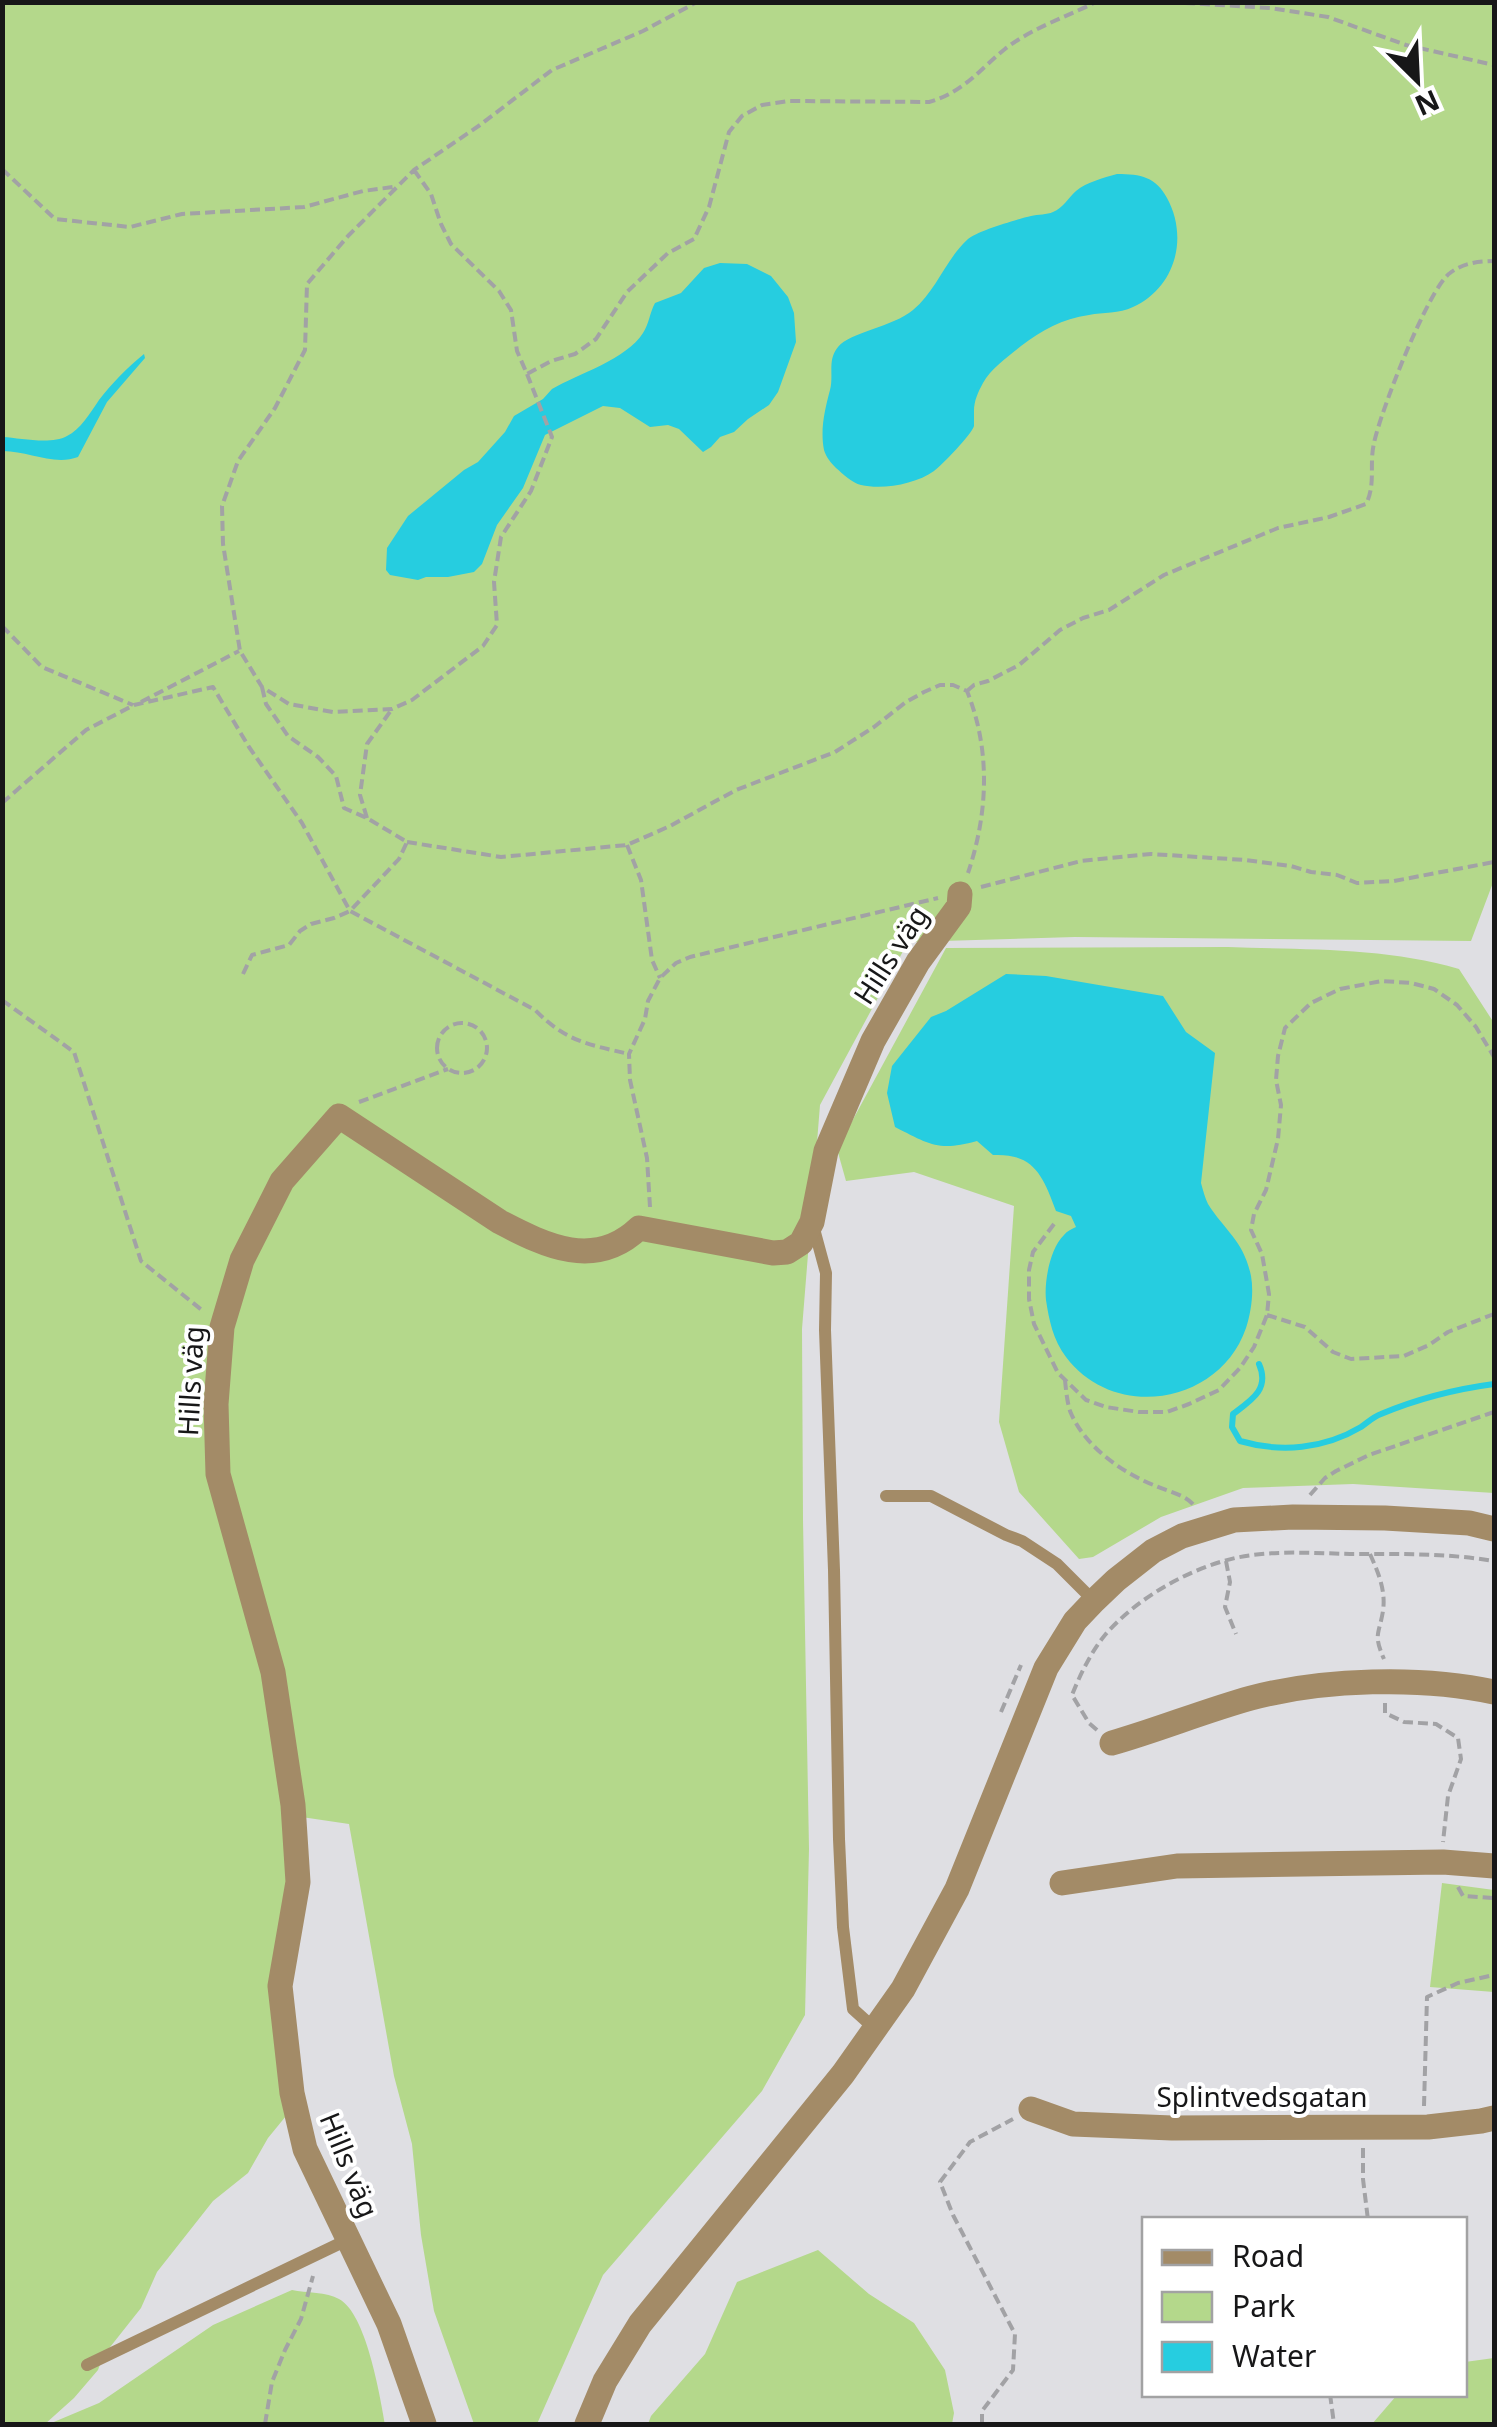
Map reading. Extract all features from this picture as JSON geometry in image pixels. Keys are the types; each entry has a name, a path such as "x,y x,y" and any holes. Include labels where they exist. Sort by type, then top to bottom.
{"street":[{"name":"Hills väg","path":"812,1222 826,1151 872,1040 918,962 959,906 960,894"},
{"name":"Hills väg","path":"339,1116 282,1181 242,1260 222,1326 216,1404 218,1474 272,1672 293,1805 298,1882 280,1986 292,2093 305,2149 389,2324 424,2424"},
{"path":"339,1116 500,1222 556,1247 598,1251 618,1244 639,1228 772,1253 788,1252 801,1243 812,1222"},
{"path":"587,2424 605,2381 640,2324 843,2074 903,1989 957,1890 1046,1668 1075,1621 1094,1601 1153,1551 1182,1536 1234,1520 1385,1518 1469,1523 1494,1529"},
{"path":"1112,1743 1250,1698 1305,1688 1363,1682 1494,1692"},
{"path":"1062,1884 1177,1866 1443,1862 1494,1866"},
{"name":"Splintvedsgatan","path":"1030,2109 1074,2124 1172,2128 1422,2128 1494,2118"}],"lane":[{"path":"812,1222 826,1273 843,1927 853,2009 874,2028"},
{"path":"886,1496 931,1496 1022,1541 1057,1564 1094,1601"},
{"path":"87,2364 347,2240"}],"path":[{"path":"698,2 643,31 552,70 414,170 307,284 306,350 275,408 238,461 222,506 223,544 240,651 262,687 266,704 288,736 318,757 336,776 344,808 407,842 501,857 627,845 736,790 835,752 906,702 940,686 953,685 968,691 984,756 979,837 960,894"},
{"path":"528,374 574,354 596,339 627,292 668,253 694,239 709,206 730,132 742,116 762,105 789,102 929,102 948,96 1028,33 1096,2"},
{"path":"1170,2 1270,8 1328,17 1406,45 1494,65"},
{"path":"2,169 55,219 130,227 182,214 304,207 362,191 396,187"},
{"path":"262,687 289,704 333,712 392,709 412,700 483,646 497,625 494,582 501,536 531,491 552,433 517,351 510,310 499,291 450,244 431,194 414,170"},
{"path":"968,691 1019,665 1060,630 1109,610 1164,574 1278,528 1366,504 1372,491 1374,444 1385,406 1435,292 1447,274 1465,265 1494,261"},
{"path":"2,626 42,668 134,705 213,687 302,823 350,911 535,1010 554,1029 579,1042 629,1054"},
{"path":"2,803 86,730 240,651"},
{"path":"367,818 360,794 367,744 392,709"},
{"path":"242,974 252,954 290,945 311,924 350,911 398,860 407,842"},
{"path":"627,845 641,880 652,960 660,978"},
{"path":"639,1228 650,1212 650,1183 630,1080 629,1054 660,978 676,963 690,957 960,894 1080,861 1151,854 1245,860 1291,866 1358,883 1394,881 1494,862"},
{"path":"1054,1224 1034,1252 1029,1270 1029,1299 1034,1324 1058,1374 1086,1400 1106,1407 1167,1412 1219,1390 1254,1347 1267,1315 1269,1294 1262,1254 1251,1230 1266,1190 1278,1139 1281,1104 1276,1080 1285,1028 1311,1003 1340,990 1382,981 1411,983 1434,989 1457,1005 1494,1056"},
{"path":"2,1000 74,1052 141,1261 222,1326"},
{"path":"339,1116 351,1106 432,1073 448,1069 465,1073 480,1066 487,1050 477,1028 461,1023 441,1034 437,1049 448,1069"},
{"path":"1267,1315 1305,1327 1333,1352 1362,1359 1404,1356 1429,1346 1448,1332 1494,1314"},
{"path":"1065,1380 1070,1409 1100,1452 1148,1483 1192,1501 1199,1512"},
{"path":"1310,1496 1336,1470 1494,1412"},
{"path":"1112,1743 1089,1723 1072,1695 1104,1636 1154,1593 1182,1578 1238,1557 1287,1554 1448,1556 1494,1561"},
{"path":"1370,1554 1382,1589 1383,1609 1376,1638 1384,1657 1385,1712 1404,1722 1436,1724 1458,1738 1461,1759 1448,1796 1443,1862 1463,1896 1494,1898"},
{"path":"1226,1561 1230,1582 1225,1606 1236,1634"},
{"path":"1422,2128 1427,1997 1458,1983 1494,1975"},
{"path":"982,2424 982,2411 1012,2370 1015,2334 953,2216 940,2182 970,2142 1030,2109"},
{"path":"1363,2129 1368,2217"},
{"path":"265,2424 272,2382 301,2319 317,2266"},
{"path":"1330,2397 1334,2424"}],"green space":[{"path":"3,3 1494,3 1494,880 1471,941 1075,937 908,942 820,1105 802,1329 809,1849 805,2015 762,2091 603,2275 537,2424 474,2424 434,2311 412,2144 394,2076 349,1824 288,1815 286,2116 248,2173 213,2201 157,2272 141,2308 74,2398 45,2424 3,2424"},
{"path":"1228,947 1374,953 1459,969 1494,1023 1494,1493 1353,1484 1243,1488 1161,1517 1093,1557 1079,1559 1019,1492 999,1422 1014,1206 914,1172 846,1181 837,1149 946,948"},
{"path":"1442,1883 1494,1890 1494,1992 1430,1987"},
{"path":"818,2250 869,2294 914,2323 945,2370 954,2413 952,2424 648,2424 705,2354 737,2282"},
{"path":"292,2290 334,2297 349,2307 370,2356 385,2424 49,2424 99,2403 213,2325"},
{"path":"1494,2358 1494,2424 1372,2424 1395,2397 1467,2397 1467,2362"}],"water":[{"path":"1117,174 1153,181 1174,213 1174,260 1159,288 1128,309 1079,317 1053,326 1005,359 990,372 979,390 972,430 927,476 879,487 854,482 836,468 825,453 823,434 832,362 838,347 913,310 968,239 988,229 1053,212 1080,188"},
{"path":"720,263 747,264 771,276 788,297 794,313 796,342 778,392 769,405 703,452 679,429 668,425 650,427 620,408 603,406 545,435 523,488 497,525 482,564 474,572 418,580 390,575 386,570 387,548 408,516 478,462 514,416 552,389 626,351 643,333 655,303 681,293 704,268"},
{"path":"144,354 145,358 107,402 78,457 60,460 3,451 3,437 53,440 72,433 115,381"},
{"path":"1006,974 1046,976 1163,996 1186,1032 1215,1053 1201,1183 1208,1204 1244,1254 1252,1296 1246,1328 1233,1354 1214,1374 1191,1388 1165,1395 1138,1396 1111,1391 1087,1378 1058,1344 1046,1300 1047,1275 1055,1248 1076,1227 1071,1216 1056,1211 1041,1177 1028,1163 1007,1155 993,1155 977,1141 934,1145 895,1127 887,1093 892,1066 931,1017"}],"waterway":[{"path":"1259,1364 1261,1387 1233,1414 1232,1427 1240,1441 1271,1447 1302,1447 1332,1440 1408,1404 1494,1384"}]}
